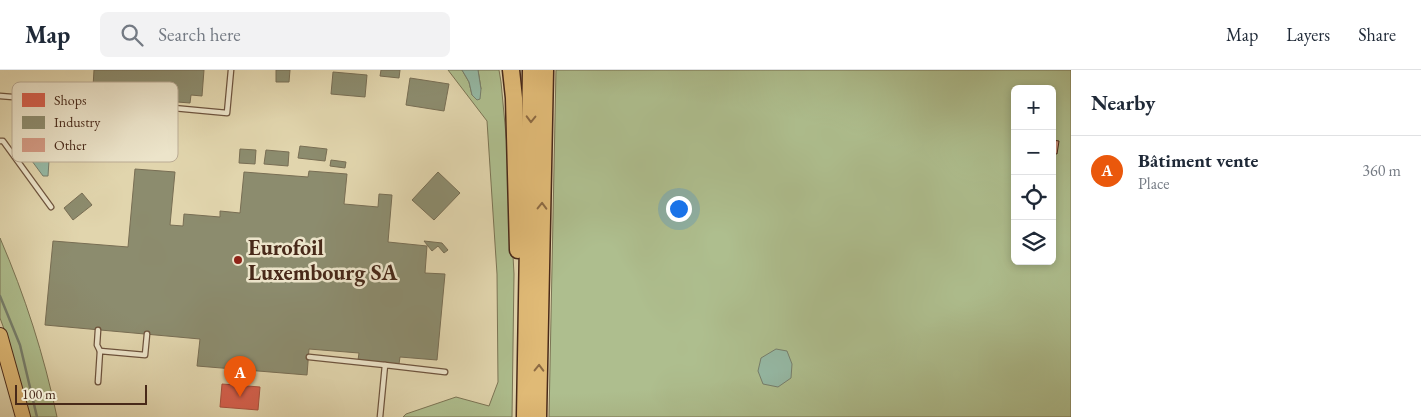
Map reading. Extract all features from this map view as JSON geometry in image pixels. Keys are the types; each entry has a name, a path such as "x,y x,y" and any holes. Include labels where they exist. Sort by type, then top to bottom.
{"highway":[{"path":"503,70 514,143"},
{"path":"511,70 514,98 519,274 525,369"},
{"path":"525,417 531,70"},
{"path":"538,417 545,70"}],"main road":[{"path":"0,335 23,417"}],"lane":[{"path":"178,108 227,113 231,70"},
{"path":"0,141 3,141 12,153"},
{"path":"18,162 51,207"},
{"path":"98,330 97,345 100,351 98,382"},
{"path":"100,351 145,355 147,334"},
{"path":"308,357 445,372"},
{"path":"380,417 385,365"}],"shaded area":[{"path":"448,70 462,70 469,82 472,95 481,89 478,70 499,70 507,146 514,274 512,417 403,417 406,414 456,397 489,406 498,382 497,274 487,121"},
{"path":"462,70 478,70 481,89 480,99 477,100 472,95 469,82"},
{"path":"556,70 1071,70 1071,417 549,417"},
{"path":"33,162 49,162 48,176 43,176"},
{"path":"0,238 33,326 57,417 29,417 0,318"},
{"path":"776,349 787,351 792,364 791,378 778,387 763,384 758,371 761,358"}],"building: Shops":[{"path":"222,384 260,387 258,410 220,407"}],"building: Industry":[{"path":"94,70 204,70 202,96 191,95 190,103 178,102 178,82 93,82"},
{"path":"276,70 290,70 289,82 276,82"},
{"path":"381,70 400,70 399,78 380,76"},
{"path":"333,72 367,75 365,97 331,94"},
{"path":"410,78 449,84 444,111 406,105"},
{"path":"300,146 327,149 325,161 298,158"},
{"path":"240,149 256,150 255,164 239,163"},
{"path":"266,150 289,152 288,166 264,164"},
{"path":"331,160 346,162 345,168 330,166"},
{"name":"Eurofoil Luxembourg SA","path":"135,169 175,172 170,225 183,226 184,214 220,217 220,211 240,213 244,172 308,177 309,171 347,174 344,204 378,207 379,194 392,195 388,242 427,246 425,273 445,274 437,360 400,357 399,364 358,360 359,353 309,349 307,375 197,366 200,339 45,325 53,241 128,247"},
{"path":"438,172 460,193 434,220 412,200"},
{"path":"82,193 92,205 73,220 64,208"},
{"path":"424,241 442,243 448,250 444,253 438,246 432,251"}],"building: Other":[{"path":"1056,141 1059,141 1056,154"}],"waterway":[{"path":"0,296 20,345 37,417"}],"place":[{"name":"Eurofoil Luxembourg SA","path":"238,260"},
{"name":"Bâtiment vente","path":"240,397"}]}
